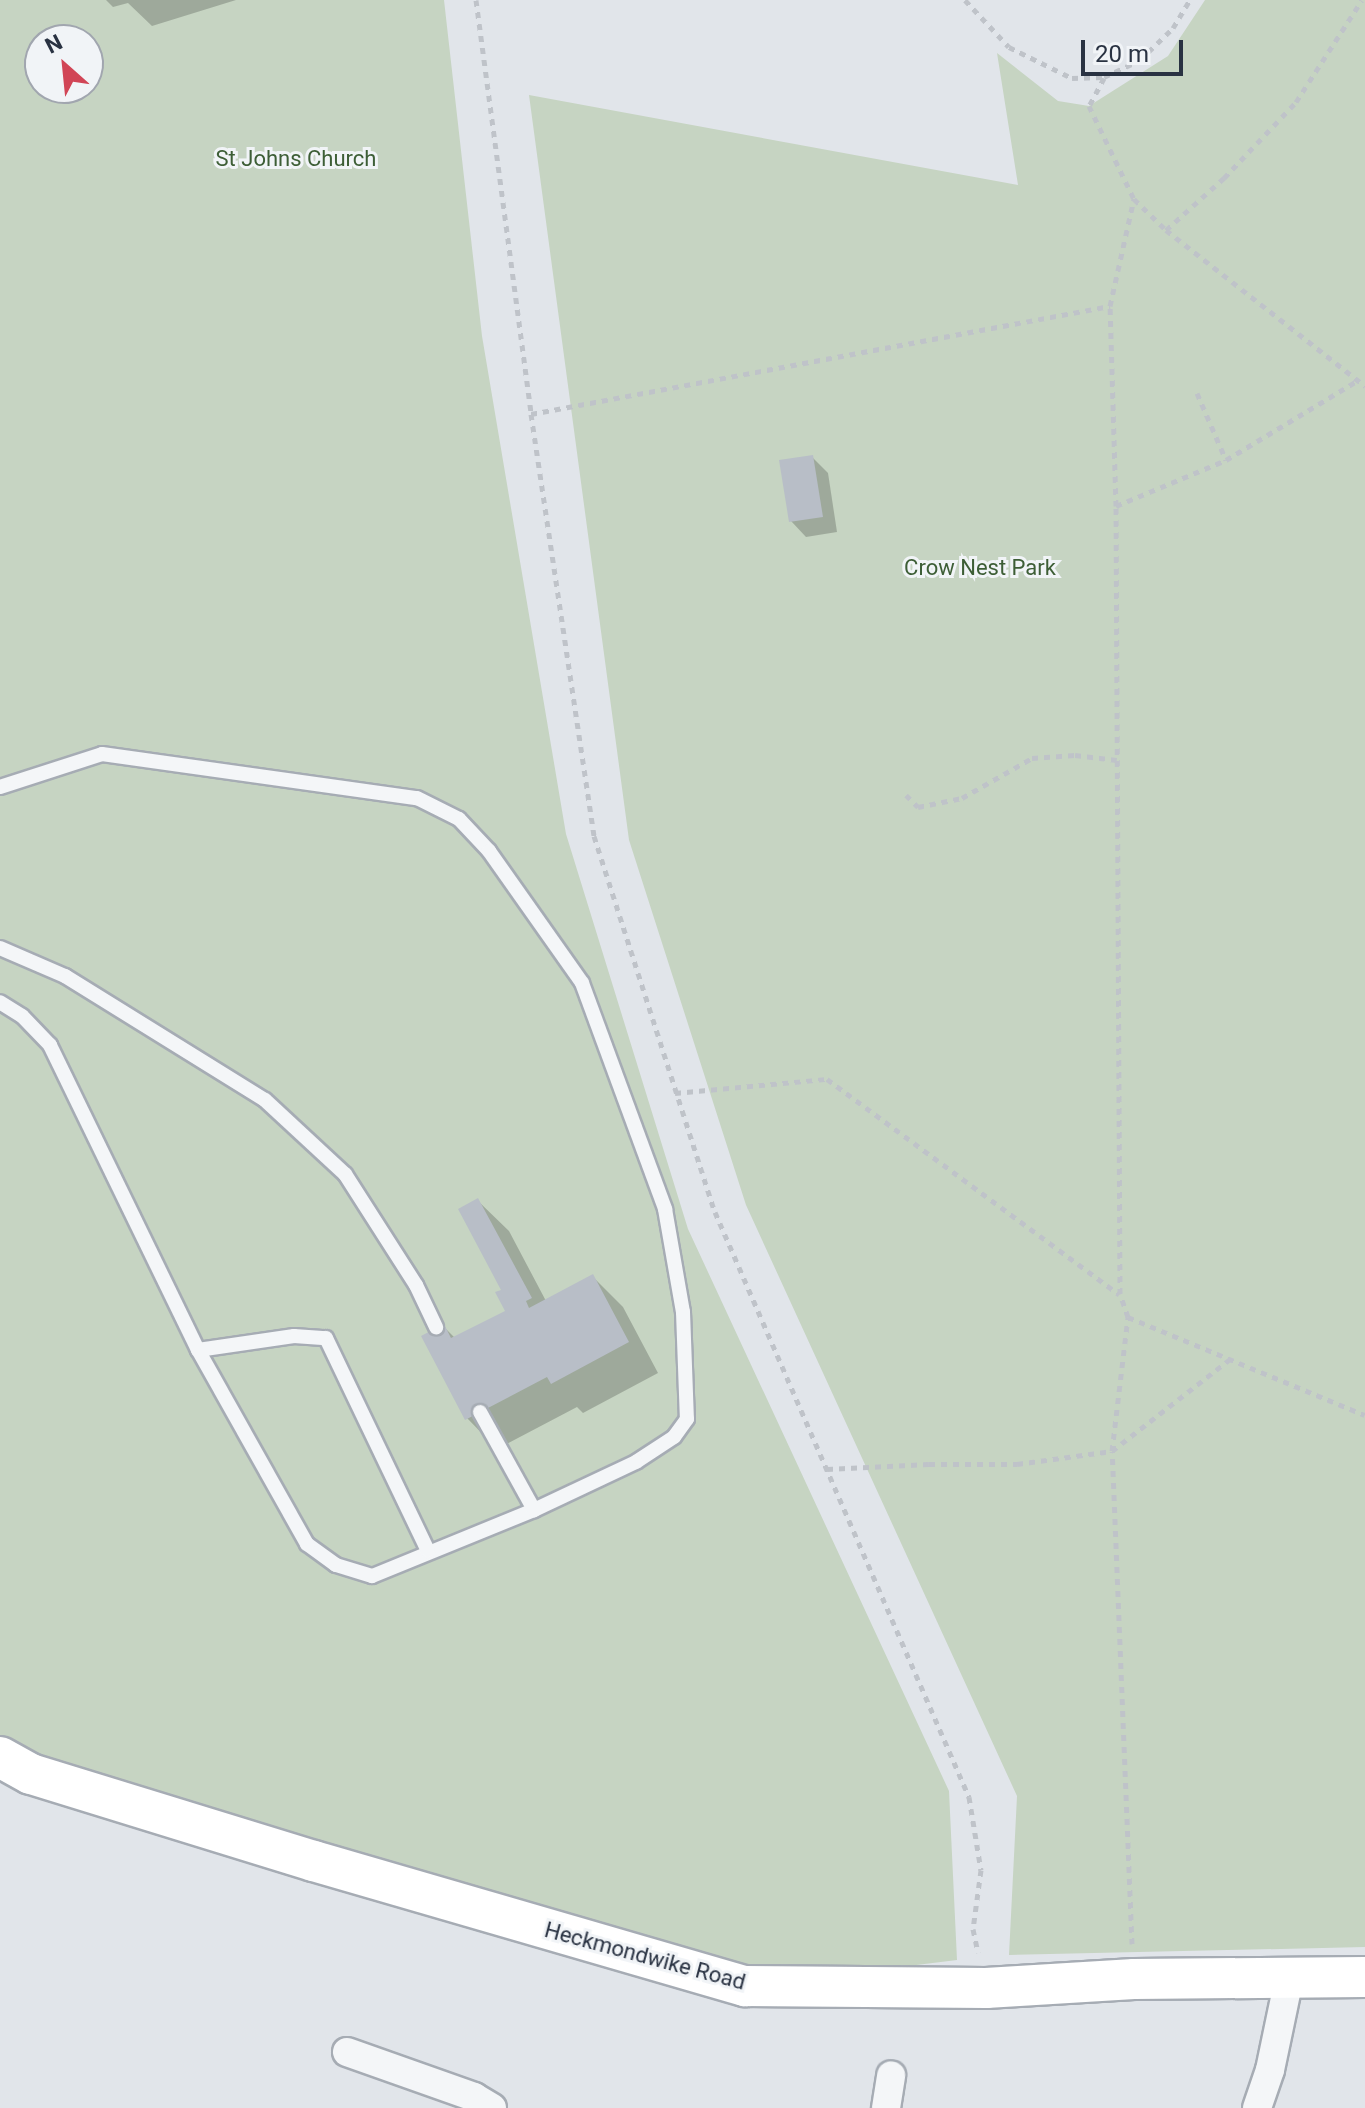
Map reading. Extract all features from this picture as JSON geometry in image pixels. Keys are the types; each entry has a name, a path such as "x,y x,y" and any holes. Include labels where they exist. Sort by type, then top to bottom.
{"main road":[{"name":"Heckmondwike Road","path":"0,1757 31,1774 299,1857 745,1986 986,1988 1134,1979 1365,1977"}],"street":[{"path":"1257,2108 1270,2070 1289,1979"},
{"path":"347,2052 474,2097 492,2108"},
{"path":"886,2108 891,2075"}],"lane":[{"path":"0,787 102,754 417,798 459,819 489,851 582,983 665,1209 683,1312 687,1419 674,1437 636,1462 534,1510 372,1576 336,1565 307,1544 198,1350 50,1045 22,1016 0,1002"},
{"path":"0,948 65,976 265,1100 345,1174 416,1285 436,1327"},
{"path":"198,1350 294,1336 326,1338 428,1551"},
{"path":"480,1412 534,1510"}],"path":[{"path":"476,0 531,414 594,836 715,1212 969,1797 981,1870 973,1929 986,1988"},
{"path":"965,0 1009,47 1072,78 1104,77 1140,60 1173,28 1190,0"},
{"path":"1166,230 1224,178 1296,102 1362,0"},
{"path":"1104,77 1089,106 1134,199 1166,230 1365,386"},
{"path":"1134,199 1110,306 1116,506 1120,1294 1128,1317 1112,1451 1134,1979"},
{"path":"531,414 1110,306"},
{"path":"1116,506 1226,460 1357,381"},
{"path":"1197,393 1226,460"},
{"path":"906,795 918,807 962,798 1032,758 1075,755 1117,760"},
{"path":"675,1093 827,1079 1120,1294"},
{"path":"1128,1317 1365,1415"},
{"path":"827,1469 1017,1464 1112,1451 1230,1359"}],"green space":[{"name":"St Johns Church","path":"0,0 444,0 482,336 566,834 688,1229 949,1791 957,1960 745,1986 0,1757"},
{"name":"Crow Nest Park","path":"1205,0 1365,0 1365,1947 1009,1955 1017,1796 746,1205 629,840 529,95 1018,185 997,53 1058,101 1089,106 1168,56"}],"building":[{"path":"813,455 823,517 789,522 779,460"},
{"path":"478,1198 532,1298 526,1301 529,1308 593,1274 629,1342 551,1384 547,1377 465,1420 421,1336 444,1324 451,1338 505,1311 495,1292 501,1290 458,1209"}]}
